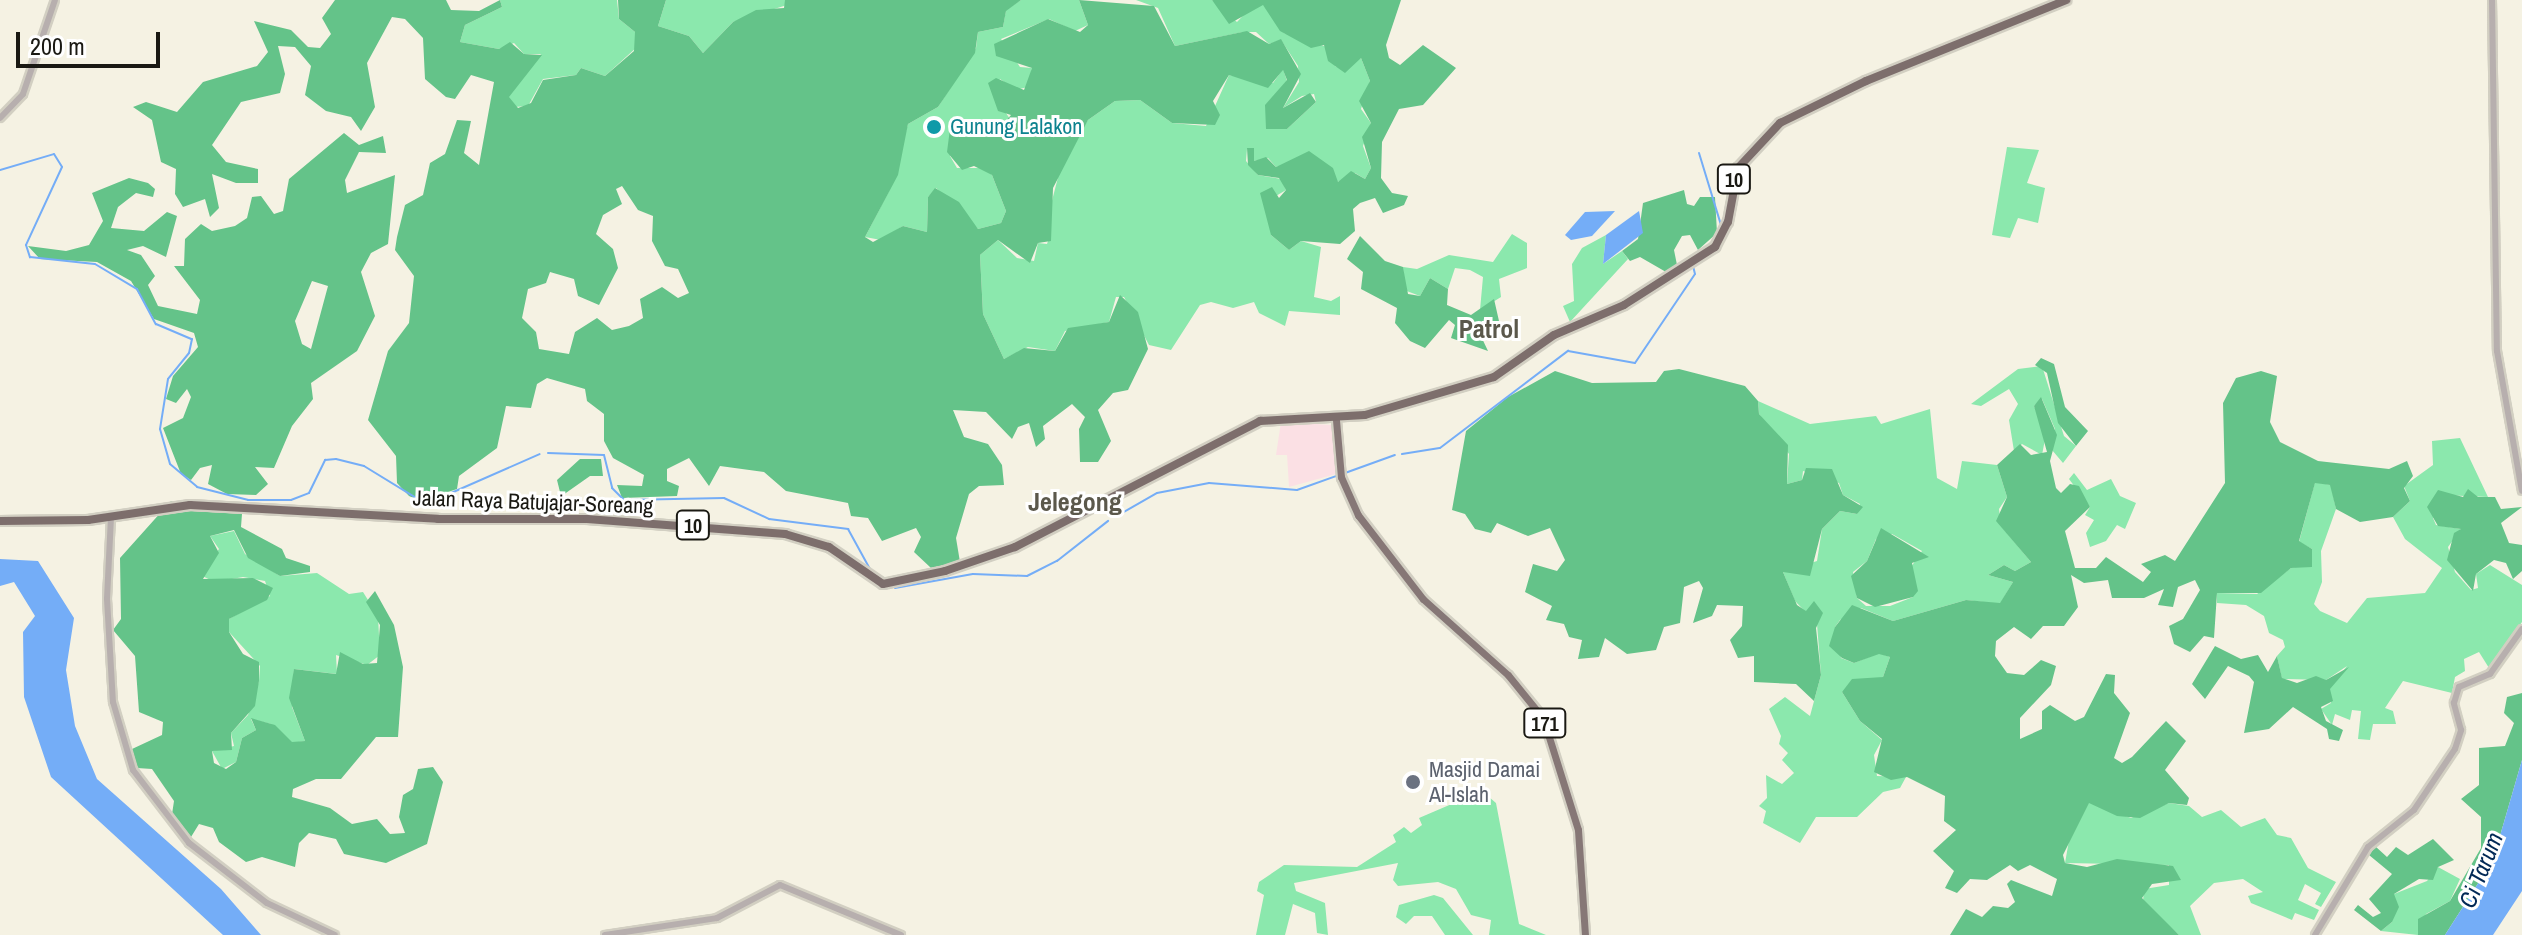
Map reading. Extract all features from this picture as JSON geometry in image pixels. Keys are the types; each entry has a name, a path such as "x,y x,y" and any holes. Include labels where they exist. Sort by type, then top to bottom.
{"highway":[{"name":"Jalan Raya Batujajar-Soreang","path":"0,521 111,517 190,505 732,527 823,544 868,579 889,584 1008,551 1260,421 1336,420 1494,377 1554,335 1632,300 1721,239 1738,168 1780,123 1866,81 2066,0"}],"main road":[{"name":"171","path":"1336,420 1341,475 1358,515 1423,599 1508,675 1543,718 1578,830 1585,935"}],"street":[{"path":"0,118 23,94 55,0"},
{"path":"2492,0 2497,351 2522,491"},
{"path":"111,517 107,599 113,702 133,770 189,843 267,903 335,935"},
{"path":"2315,935 2376,837 2414,810 2455,749 2461,730 2454,703 2459,687 2490,674 2522,629"},
{"path":"605,935 717,918 780,885 901,935"}],"shaded area":[{"path":"1281,422 1332,425 1336,474 1289,487 1287,455 1276,455"}],"green space":[{"path":"335,0 446,0 451,10 479,11 500,0 502,7 465,25 460,42 499,49 510,42 524,54 542,55 509,97 518,108 531,103 543,80 576,75 581,68 605,76 634,51 635,32 619,19 618,0 666,0 658,26 689,36 703,53 733,22 756,10 784,8 785,0 1021,0 1006,11 1003,27 978,32 975,53 938,107 908,124 898,175 865,237 873,242 903,226 927,232 928,197 935,188 959,202 978,229 1001,223 1006,211 992,175 974,166 962,170 947,152 951,121 963,118 976,133 994,135 1011,115 998,111 988,83 996,78 1024,90 1032,68 996,56 994,44 1048,19 1080,32 1088,25 1079,0 1154,6 1175,46 1247,31 1269,44 1281,39 1301,74 1283,108 1310,93 1316,102 1287,129 1266,129 1265,105 1287,80 1283,70 1268,88 1229,75 1213,101 1220,115 1215,125 1172,123 1140,100 1115,101 1088,120 1053,188 1051,241 1038,243 1030,263 998,240 980,255 983,314 1004,359 1024,348 1055,351 1068,328 1109,322 1120,295 1138,312 1148,349 1128,390 1113,393 1098,410 1111,441 1098,462 1080,462 1079,429 1085,417 1072,404 1043,426 1045,439 1036,447 1029,423 1018,427 1012,439 986,412 953,410 964,437 988,444 1002,465 1004,485 979,486 969,494 956,538 960,562 931,568 914,552 921,537 916,528 882,541 868,518 851,516 848,503 786,491 764,472 720,466 709,486 689,458 667,469 667,481 679,486 677,496 622,498 617,485 642,486 644,475 613,458 604,441 604,414 587,401 585,389 547,378 537,384 531,408 506,406 497,448 459,476 457,489 421,501 409,496 397,483 396,456 368,420 388,351 409,323 414,276 395,250 397,237 405,205 423,195 430,163 445,154 457,120 471,121 464,153 479,165 494,82 471,75 455,99 446,97 425,79 423,38 405,19 392,17 367,63 375,107 361,131 351,117 326,111 305,95 311,66 295,47 278,46 285,74 280,93 241,102 212,145 226,162 258,169 258,183 236,183 212,174 219,208 210,217 205,199 183,207 175,194 176,169 161,162 152,120 133,107 146,102 177,112 203,82 257,66 268,52 254,21 291,30 308,47 320,48 331,34 322,18","holes":["622,186 638,210 653,216 652,241 665,266 678,269 689,293 678,298 662,287 640,299 643,318 629,326 612,330 597,318 575,332 569,354 539,349 536,332 522,318 528,289 546,283 550,272 574,279 578,296 599,305 618,268 613,249 596,234 603,215 622,204 616,189"]},
{"path":"500,0 617,0 619,19 635,32 637,47 605,76 581,68 576,75 543,79 528,106 514,107 508,97 541,54 524,54 514,43 499,49 460,42 465,25 502,7"},
{"path":"666,0 785,0 787,5 733,22 703,53 689,36 658,26"},
{"path":"1021,0 1079,0 1088,25 1075,31 1049,19 1001,39 1020,67 1032,68 1028,87 1015,90 1000,79 993,94 1010,119 990,137 965,121 950,156 957,168 986,168 992,175 1006,211 1001,223 978,229 936,188 928,197 927,232 903,226 881,240 865,237 889,191 908,124 938,107 976,48 978,32 1003,27 1006,10"},
{"path":"1136,0 1212,0 1237,22 1252,6 1263,4 1284,33 1327,47 1336,67 1361,58 1370,81 1361,109 1371,123 1363,146 1371,168 1365,179 1355,173 1338,182 1297,161 1276,167 1268,158 1254,161 1254,148 1247,149 1246,161 1258,175 1281,179 1286,190 1276,196 1271,235 1289,250 1301,241 1321,247 1314,297 1331,301 1340,296 1340,315 1289,311 1285,326 1259,313 1254,302 1233,308 1211,302 1200,305 1171,350 1149,345 1124,297 1116,297 1109,322 1065,331 1055,351 1028,347 1004,359 983,314 980,255 998,240 1017,258 1034,261 1038,243 1047,244 1051,232 1047,220 1063,158 1088,120 1115,101 1140,100 1172,123 1206,126 1229,75 1273,83 1283,69 1287,81 1266,105 1266,129 1287,129 1316,102 1314,94 1302,96 1283,108 1299,82 1298,66 1281,40 1269,44 1256,32 1243,32 1175,46 1158,8"},
{"path":"1212,0 1401,0 1386,45 1389,58 1400,65 1423,45 1456,68 1423,105 1399,109 1382,142 1381,178 1392,193 1408,196 1404,205 1383,213 1375,198 1360,203 1353,209 1355,231 1340,244 1301,241 1289,250 1271,235 1260,193 1272,187 1279,198 1286,190 1279,178 1258,175 1248,165 1247,148 1254,148 1254,161 1266,157 1276,167 1309,151 1333,168 1338,182 1351,171 1365,179 1371,168 1362,137 1371,123 1359,101 1370,81 1361,58 1345,73 1328,61 1324,45 1311,48 1280,31 1263,5 1229,24"},
{"path":"344,133 359,145 383,136 386,153 359,152 345,180 347,193 395,175 388,244 371,253 361,272 375,316 357,351 311,383 313,399 292,426 274,468 255,467 268,484 256,495 227,494 208,484 212,465 200,468 191,480 181,474 163,428 183,418 191,397 187,389 176,403 166,399 173,376 198,347 194,333 154,319 131,281 97,262 40,259 28,246 66,251 89,245 103,221 92,193 129,178 148,183 155,189 153,197 136,193 118,207 111,228 144,231 167,212 177,216 166,257 143,246 127,250 141,255 155,276 148,285 158,306 197,314 200,300 174,266 184,266 185,239 201,224 212,231 235,226 247,218 252,197 261,196 274,214 283,211 289,179","holes":["312,281 328,286 311,349 302,344 295,321"]},
{"path":"2007,147 2039,150 2027,183 2045,188 2038,223 2018,218 2010,238 1992,235"},
{"path":"1684,190 1687,204 1694,206 1700,197 1715,197 1717,233 1698,250 1690,235 1682,236 1674,250 1677,265 1666,272 1640,257 1630,261 1622,251 1638,239 1643,203"},
{"path":"1512,234 1527,243 1527,268 1499,279 1501,297 1480,310 1483,277 1470,270 1455,268 1448,289 1430,278 1420,296 1404,290 1403,267 1417,269 1449,255 1493,262"},
{"path":"1606,235 1603,264 1622,251 1628,259 1570,322 1563,306 1574,301 1572,264 1582,248"},
{"path":"1360,236 1385,261 1403,267 1408,294 1420,296 1430,278 1448,289 1447,305 1471,315 1494,299 1499,321 1479,332 1488,351 1451,338 1455,325 1449,320 1425,348 1410,341 1395,323 1397,308 1361,289 1363,272 1347,259"},
{"path":"2041,358 2054,364 2065,407 2088,431 2076,446 2058,423 2047,373 2035,365"},
{"path":"2042,366 2064,436 2076,446 2063,463 2052,450 2055,429 2042,399 2034,406 2046,434 2042,455 2022,444 2014,451 2009,420 2018,404 2009,389 1981,406 1971,404 2018,369"},
{"path":"1679,369 1745,386 1758,401 1759,414 1788,445 1787,484 1802,480 1806,468 1832,469 1843,495 1863,507 1857,514 1840,511 1822,529 1810,576 1783,572 1797,605 1806,611 1814,601 1823,613 1816,628 1821,675 1814,701 1796,684 1754,682 1754,656 1738,658 1730,640 1742,626 1743,606 1717,605 1712,616 1693,623 1703,588 1699,581 1684,587 1680,623 1664,627 1656,650 1627,654 1605,638 1599,657 1578,659 1582,640 1569,637 1564,624 1546,620 1552,606 1525,592 1533,564 1557,571 1565,560 1550,528 1528,536 1497,523 1491,533 1475,529 1465,514 1452,510 1466,431 1508,397 1555,371 1592,383 1656,382 1664,371"},
{"path":"2261,371 2277,376 2270,422 2280,442 2318,461 2389,469 2407,461 2413,476 2404,488 2410,501 2393,517 2360,522 2336,509 2330,485 2315,483 2299,541 2312,549 2312,567 2291,568 2261,593 2217,593 2214,638 2204,636 2190,652 2174,644 2169,626 2183,619 2200,590 2195,580 2178,587 2173,607 2158,605 2164,589 2144,598 2112,598 2108,580 2084,583 2071,575 2078,607 2064,626 2043,626 2031,639 2014,627 1996,641 1995,656 2007,673 2024,675 2041,660 2056,666 2051,685 2020,718 2020,739 2042,729 2042,711 2050,705 2075,721 2084,717 2106,674 2115,675 2114,693 2130,713 2114,758 2122,763 2132,757 2166,721 2186,741 2165,770 2189,798 2187,805 2169,803 2140,818 2117,816 2089,803 2063,855 2065,863 2087,867 2117,859 2173,866 2181,880 2152,884 2142,898 2179,935 1950,935 1966,909 1982,917 1993,906 2008,908 2015,902 2007,884 2011,880 2052,896 2057,879 2030,865 2018,871 2010,865 1987,880 1970,879 1957,893 1945,888 1954,871 1933,851 1956,830 1944,821 1945,796 1907,777 1891,780 1874,772 1882,739 1860,721 1842,692 1852,679 1883,677 1890,657 1879,654 1854,663 1842,658 1829,646 1835,627 1852,605 1893,621 1966,600 2000,603 2013,582 1988,575 2004,565 2015,571 2031,562 1996,521 2007,497 1997,465 2020,444 2031,455 2047,452 2034,406 2041,397 2057,435 2050,461 2056,488 2061,493 2070,484 2079,486 2090,507 2065,531 2075,568 2096,568 2106,557 2143,582 2151,572 2141,564 2165,555 2175,561 2225,483 2223,403 2236,378"},
{"path":"1758,401 1810,424 1876,416 1881,424 1930,409 1937,478 1957,489 1962,461 1997,465 2007,497 1999,509 2001,526 2031,562 2015,571 2004,565 1988,575 2013,582 2000,604 1966,600 1893,621 1861,608 1840,620 1835,627 1841,658 1854,663 1879,653 1890,657 1883,677 1842,692 1860,721 1882,740 1874,755 1877,776 1906,777 1900,788 1883,792 1857,817 1816,817 1800,843 1763,823 1766,811 1759,806 1767,798 1766,775 1782,784 1794,773 1782,760 1788,753 1779,744 1781,736 1769,709 1785,697 1810,716 1821,675 1817,624 1795,601 1783,572 1817,561 1822,529 1840,511 1857,514 1860,504 1843,495 1839,483 1803,471 1802,480 1787,484 1789,454 1759,414","holes":["1892,534 1922,551 1911,567 1913,597 1890,606 1866,606 1857,598 1853,572 1867,561 1876,539"]},
{"path":"2460,438 2488,497 2442,495 2433,518 2436,525 2461,529 2448,547 2455,572 2471,590 2478,588 2476,574 2490,565 2522,585 2522,622 2489,668 2479,652 2464,659 2465,671 2455,677 2452,693 2403,681 2385,708 2393,711 2396,724 2373,724 2370,740 2358,739 2361,711 2352,710 2350,720 2335,714 2332,725 2321,709 2331,703 2329,689 2347,666 2326,680 2282,679 2277,656 2285,647 2283,640 2269,633 2264,616 2246,605 2217,603 2217,593 2257,594 2291,568 2312,563 2312,549 2299,542 2315,482 2331,485 2336,509 2321,551 2322,582 2314,604 2320,611 2347,623 2367,598 2425,593 2442,568 2405,539 2393,517 2410,501 2404,486 2433,465 2432,441"},
{"path":"580,459 601,459 603,476 590,476 553,502 560,492 557,480"},
{"path":"2074,473 2087,490 2111,479 2120,496 2136,503 2125,529 2117,525 2106,541 2090,547 2086,533 2094,520 2085,515 2090,507 2069,479"},
{"path":"2468,489 2478,497 2495,497 2501,509 2522,507 2501,523 2509,543 2522,545 2522,571 2513,579 2506,563 2494,560 2476,574 2473,591 2447,560 2454,533 2461,529 2438,526 2427,507 2438,490 2463,497"},
{"path":"171,501 260,511 242,514 241,527 282,549 286,558 310,566 310,572 280,576 248,558 234,530 210,536 219,553 203,579 253,578 273,588 267,600 229,619 229,632 243,654 259,662 259,681 255,706 231,733 232,750 212,751 214,763 226,769 236,762 242,738 256,730 251,718 275,725 292,742 305,741 289,698 294,669 336,674 340,652 363,664 377,663 380,625 366,602 375,591 394,625 403,667 398,737 376,737 341,779 316,779 293,789 292,797 330,808 352,824 377,819 390,834 405,833 399,817 403,795 413,789 418,769 433,767 443,782 427,844 386,863 344,854 336,839 309,833 299,843 295,867 262,857 246,862 219,842 213,828 199,824 191,837 171,821 174,801 152,769 137,768 132,749 162,735 163,722 139,712 135,656 113,630 121,619 120,558"},
{"path":"1881,528 1929,557 1912,563 1918,591 1913,597 1875,607 1857,598 1851,576 1867,561"},
{"path":"234,531 245,554 280,576 317,573 349,594 363,592 378,616 380,655 367,665 336,655 337,674 294,669 292,707 305,741 292,743 271,724 251,719 256,730 242,738 236,762 222,769 212,751 234,746 231,733 248,715 259,681 260,666 229,632 229,619 270,596 265,581 243,577 215,582 200,575 219,549 210,536"},
{"path":"2215,646 2241,659 2258,655 2268,672 2277,656 2282,678 2297,683 2316,676 2326,680 2349,667 2330,689 2333,701 2321,707 2326,721 2343,730 2339,741 2329,739 2327,729 2293,707 2269,729 2244,733 2254,682 2249,676 2228,666 2205,699 2192,684"},
{"path":"2522,693 2522,760 2493,860 2445,935 2418,935 2418,919 2450,901 2481,848 2481,817 2461,799 2479,785 2479,748 2505,746 2514,723 2504,713 2507,697"},
{"path":"1482,791 1496,803 1519,924 1546,935 1489,935 1491,920 1471,915 1456,889 1438,882 1398,886 1393,880 1398,863 1294,883 1296,891 1325,903 1328,935 1317,933 1315,913 1293,904 1285,935 1256,935 1264,895 1257,891 1259,882 1284,865 1357,867 1396,842 1393,835 1404,827 1411,833 1422,825 1419,818"},
{"path":"2089,802 2131,818 2169,803 2189,806 2202,817 2221,810 2241,827 2265,818 2277,835 2291,838 2308,868 2336,882 2321,907 2315,904 2321,893 2305,884 2298,900 2319,910 2314,920 2295,913 2292,920 2251,903 2248,896 2263,892 2243,879 2214,883 2190,906 2201,935 2179,935 2143,902 2144,889 2169,885 2169,865 2065,863 2071,829"},
{"path":"2433,839 2454,860 2438,867 2433,880 2419,879 2394,894 2399,907 2392,922 2381,931 2354,910 2358,905 2373,917 2381,913 2369,899 2392,874 2369,855 2375,846 2387,857 2396,847 2408,855"},
{"path":"2438,867 2460,879 2450,901 2426,914 2418,935 2381,931 2392,922 2394,894 2427,881"},
{"path":"1434,895 1443,898 1473,935 1445,935 1432,916 1414,916 1406,924 1396,917 1399,905"}],"water":[{"path":"1615,211 1592,236 1571,240 1565,235 1585,212"},
{"path":"1639,211 1643,233 1603,264 1606,235"},
{"path":"0,559 38,561 74,618 66,670 75,726 97,779 221,889 261,935 223,935 51,777 24,697 23,632 35,616 14,582 0,586"},
{"path":"2522,760 2522,891 2493,935 2445,935 2493,860"}],"waterway":[{"path":"1699,153 1722,228"},
{"path":"0,170 54,154 62,167 26,245 30,257 95,264 137,289 156,324 192,339 189,353 168,379 160,429 170,464 197,487 248,500 291,500 309,493 325,460 336,459 364,466 426,504 540,454"},
{"path":"1689,259 1713,243"},
{"path":"1402,454 1440,448 1568,351 1635,363 1695,274 1693,266"},
{"path":"548,453 604,455 612,488 624,500 724,498 769,519 848,529 871,571"},
{"path":"1345,473 1395,455"},
{"path":"1115,517 1157,493 1209,483 1297,490 1339,475"},
{"path":"895,588 973,574 1027,576 1057,561 1108,521"}],"place":[{"name":"Gunung Lalakon","path":"934,127"},
{"name":"Masjid Damai Al-Islah","path":"1413,782"}],"district":[{"name":"Patrol","path":"1489,329"},
{"name":"Jelegong","path":"1075,502"}],"water label":[{"name":"Ci Tarum","path":"2481,870"}]}
